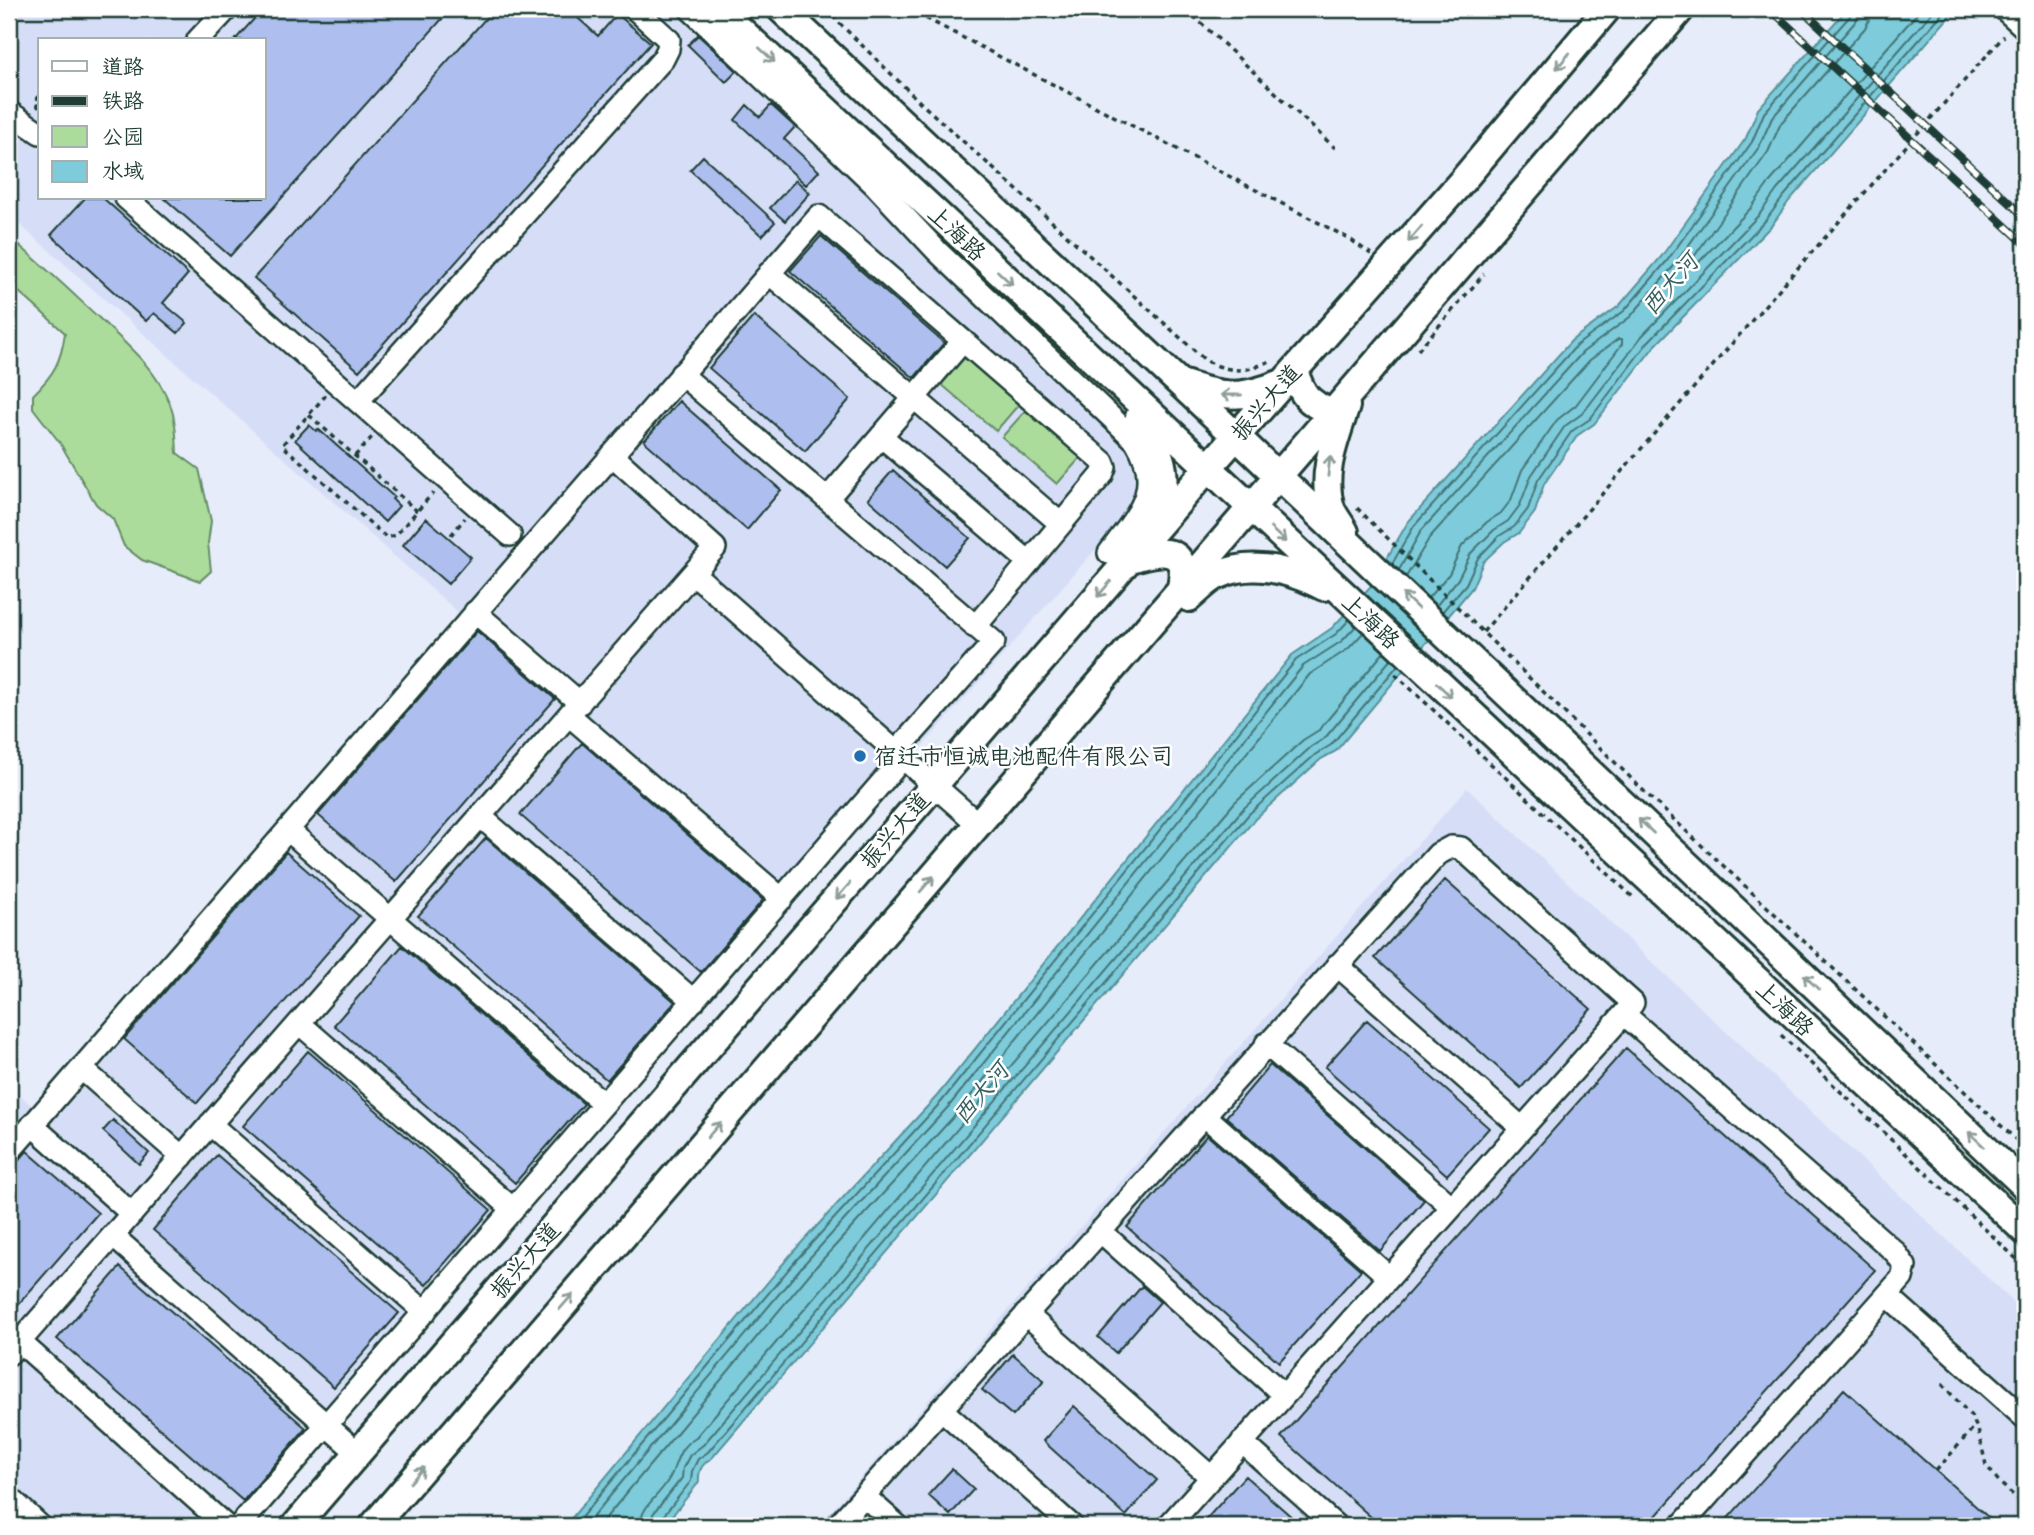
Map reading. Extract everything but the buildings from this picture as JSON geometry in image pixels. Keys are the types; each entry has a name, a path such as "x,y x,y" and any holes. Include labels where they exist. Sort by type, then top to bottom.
{"main road":[{"name":"上海路","path":"718,9 2025,1231"},
{"name":"上海路","path":"781,9 1236,436 2025,1186"},
{"name":"振兴大道","path":"295,1526 934,785 1119,557 1152,533 1236,436 1285,369 1379,255 1607,9"},
{"path":"373,1526 1350,393 1691,14"},
{"path":"1178,382 1215,394 1238,396 1259,392 1285,369 1309,402 1332,414"},
{"path":"1157,420 1171,416 1178,410 1183,399 1178,382"},
{"path":"1117,383 1156,443 1164,471 1164,498 1152,533"},
{"path":"1350,393 1330,455 1328,480 1331,509 1357,551"},
{"path":"1311,566 1318,553 1332,545 1357,551"},
{"path":"1119,557 1164,551 1173,555 1182,565 1184,574 1180,591"},
{"path":"1134,644 1217,575 1238,569 1264,568 1287,572 1345,597"}],"lane":[{"path":"200,38 226,9"},
{"path":"358,401 663,59 669,40 635,9"},
{"path":"690,9 876,186 937,251 1136,441 1150,479 1147,495 1119,557"},
{"path":"9,112 38,132"},
{"path":"128,200 510,535"},
{"path":"9,1152 819,216 1103,461 1105,467 1102,475 975,626"},
{"path":"769,273 1061,524"},
{"path":"827,499 963,341"},
{"path":"239,1526 782,899 994,642 681,374"},
{"path":"881,436 1029,562"},
{"path":"226,1526 14,1348 715,548 612,455"},
{"path":"693,573 978,824"},
{"path":"475,612 575,709 782,899"},
{"path":"481,816 694,1001"},
{"path":"288,830 604,1104"},
{"path":"837,1526 1428,863 1451,847 1461,848 1633,1003 1168,1526"},
{"path":"1337,965 1522,1128"},
{"path":"1624,1014 1903,1261 1905,1273 1681,1526"},
{"path":"299,1023 513,1209"},
{"path":"1266,1044 1451,1207"},
{"path":"81,1068 182,1157"},
{"path":"1204,1115 1389,1277"},
{"path":"210,1124 425,1312"},
{"path":"32,1125 132,1214"},
{"path":"1100,1231 1284,1395"},
{"path":"113,1236 358,1453"},
{"path":"1887,1295 2025,1418"},
{"path":"1026,1314 1212,1477"},
{"path":"941,1409 1072,1526"},
{"path":"1242,1442 1336,1526"},
{"path":"864,1496 898,1526"},
{"path":"9,1497 40,1526"}],"path":[{"path":"825,9 923,105 1206,361 1227,370 1248,370 1271,361 1285,369"},
{"path":"908,9 1379,255"},
{"path":"1186,9 1335,148"},
{"path":"1691,14 1710,9"},
{"path":"1483,632 2013,17"},
{"path":"1415,354 1490,265"},
{"path":"337,383 282,444 382,535 387,538 396,535 446,478"},
{"path":"309,415 417,511"},
{"path":"355,456 384,424"},
{"path":"1356,507 1652,799 2025,1148"},
{"path":"1387,667 1636,900"},
{"path":"1775,1030 2025,1267"},
{"path":"1942,1384 1958,1399 1976,1426 1986,1465 2000,1483 2025,1506"},
{"path":"1936,1471 1976,1426"}],"shaded area":[{"path":"9,9 670,9 845,169 1160,476 922,747 254,1526 26,1526 9,1510 9,1086 34,1107 460,614 9,215"},
{"path":"1467,788 2025,1313 2025,1526 818,1526"}],"green space":[{"path":"9,237 129,346 164,391 173,416 177,453 199,469 211,521 208,543 211,571 200,581 142,560 124,546 113,519 96,504 60,443 33,408 33,395 55,367 65,333 9,283"},
{"path":"964,357 1019,404 996,431 941,384"},
{"path":"1026,410 1081,457 1057,484 1002,437"}],"water":[{"name":"西大河","path":"1847,9 1956,9 1789,201 1772,225 1654,347 1594,424 1578,435 1544,484 1535,512 1519,533 1504,542 1483,562 1472,588 1336,751 1321,759 1255,819 712,1458 703,1465 699,1482 664,1526 565,1526 792,1253 937,1096 1292,655 1332,628 1370,587 1408,522 1572,340 1619,306 1661,257 1746,138 1758,109"}],"railway":[{"path":"1770,9 2025,244"},
{"path":"1801,9 2025,217"}],"place":[{"name":"宿迁市恒诚电池配件有限公司","path":"860,756"}]}
